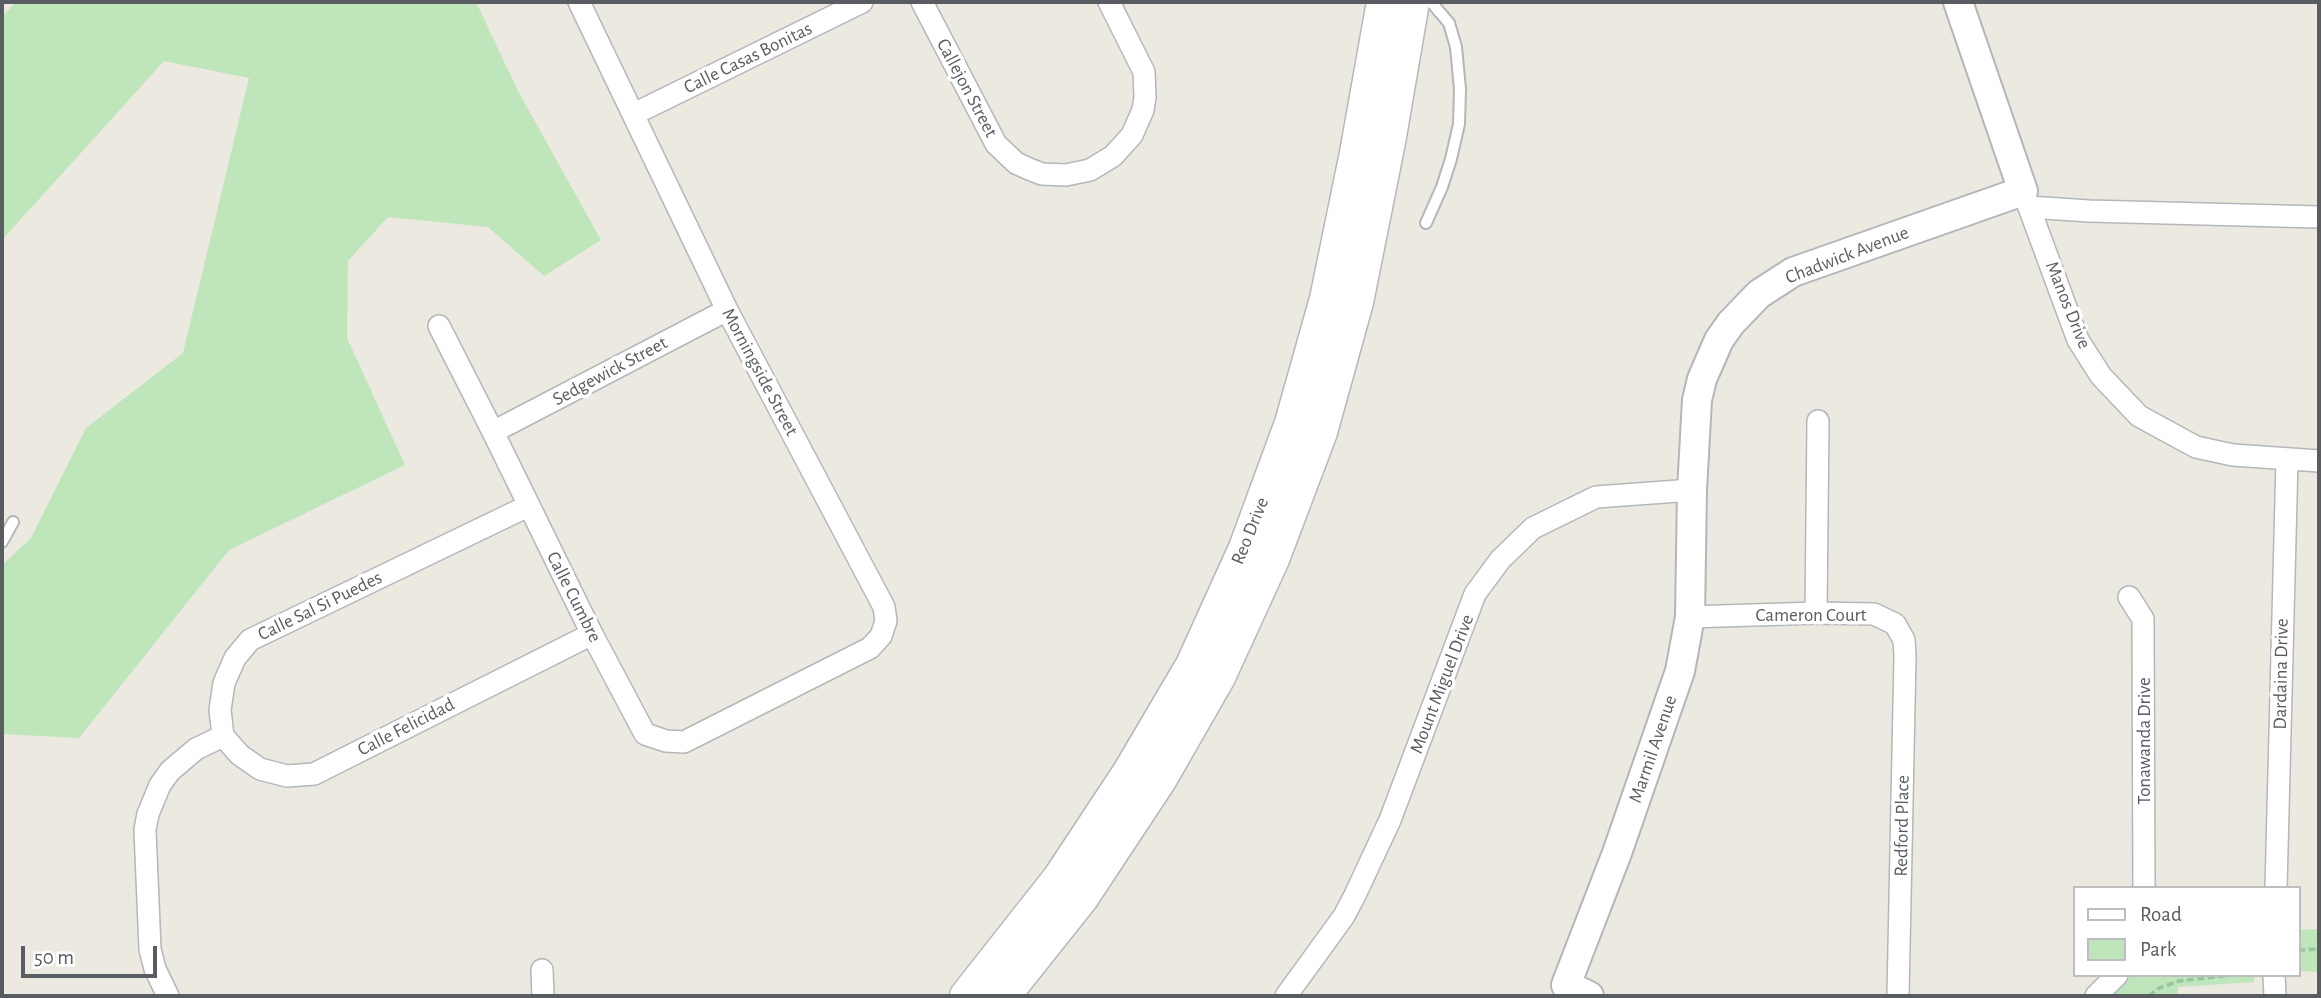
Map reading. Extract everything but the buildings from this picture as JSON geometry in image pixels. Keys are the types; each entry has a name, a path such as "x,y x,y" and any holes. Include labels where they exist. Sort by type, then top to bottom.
{"main road":[{"name":"Reo Drive","path":"966,996 1059,878 1129,772 1192,665 1245,548 1292,424 1326,299 1383,2"},
{"name":"Reo Drive","path":"1004,996 1082,898 1160,780 1219,677 1273,558 1321,432 1357,302 1413,2"}],"street":[{"name":"Morningside Street","path":"579,2 727,310 884,607 884,629 870,648 780,693"},
{"name":"Calle Casas Bonitas","path":"634,114 862,2"},
{"name":"Callejon Street","path":"922,2 996,144 1029,169 1054,175 1079,174 1101,164 1113,156 1132,135 1138,123 1145,97 1144,72 1109,2"},
{"name":"Manos Drive","path":"1958,2 2078,340 2101,376 2139,416 2196,447 2233,455 2319,461"},
{"name":"Chadwick Avenue","path":"1692,490 1696,400 1719,340 1759,294 1793,272 2026,199 2089,211 2319,217"},
{"name":"Sedgewick Street","path":"493,432 727,310"},
{"name":"Calle Cumbre","path":"439,327 592,634 645,734 657,739 684,742 780,693"},
{"path":"1816,613 1818,422"},
{"name":"Dardaina Drive","path":"2276,886 2287,460"},
{"name":"Marmil Avenue","path":"1571,993 1680,671 1690,617 1692,490"},
{"name":"Mount Miguel Drive","path":"1286,996 1344,916 1355,895 1390,820 1475,594 1500,560 1533,528 1595,497 1692,490"},
{"name":"Calle Sal Si Puedes","path":"223,736 220,710 223,683 235,658 250,640 528,506"},
{"name":"Tonawanda Drive","path":"2129,597 2143,619 2144,886"},
{"name":"Cameron Court","path":"1690,617 1874,614 1895,624 1904,640 1905,656"},
{"name":"Calle Felicidad","path":"223,736 240,755 260,768 287,776 314,774 592,634"},
{"name":"Redford Place","path":"1898,996 1905,656"},
{"path":"168,996 155,969 150,948 145,830 148,814 160,785 170,771 195,749 223,736"},
{"path":"542,970 543,996"},
{"path":"2096,996 2116,977"},
{"path":"2274,977 2275,996"}],"lane":[{"path":"1426,223 1451,159 1459,124 1460,89 1456,47 1448,23 1431,2"},
{"path":"2,542 13,522"}],"path":[{"path":"2300,950 2319,949"},
{"path":"2149,996 2159,988 2179,981 2216,977"}],"green space":[{"path":"16,2 476,2 518,91 601,240 544,276 488,227 388,217 348,261 347,338 405,465 229,550 79,738 2,734 2,565 31,538 86,428 183,353 249,78 164,61 2,240 2,17"},
{"path":"2319,929 2319,972 2300,971 2300,930"},
{"path":"2130,977 2254,977 2254,982 2178,987 2178,996 2110,996"}]}
